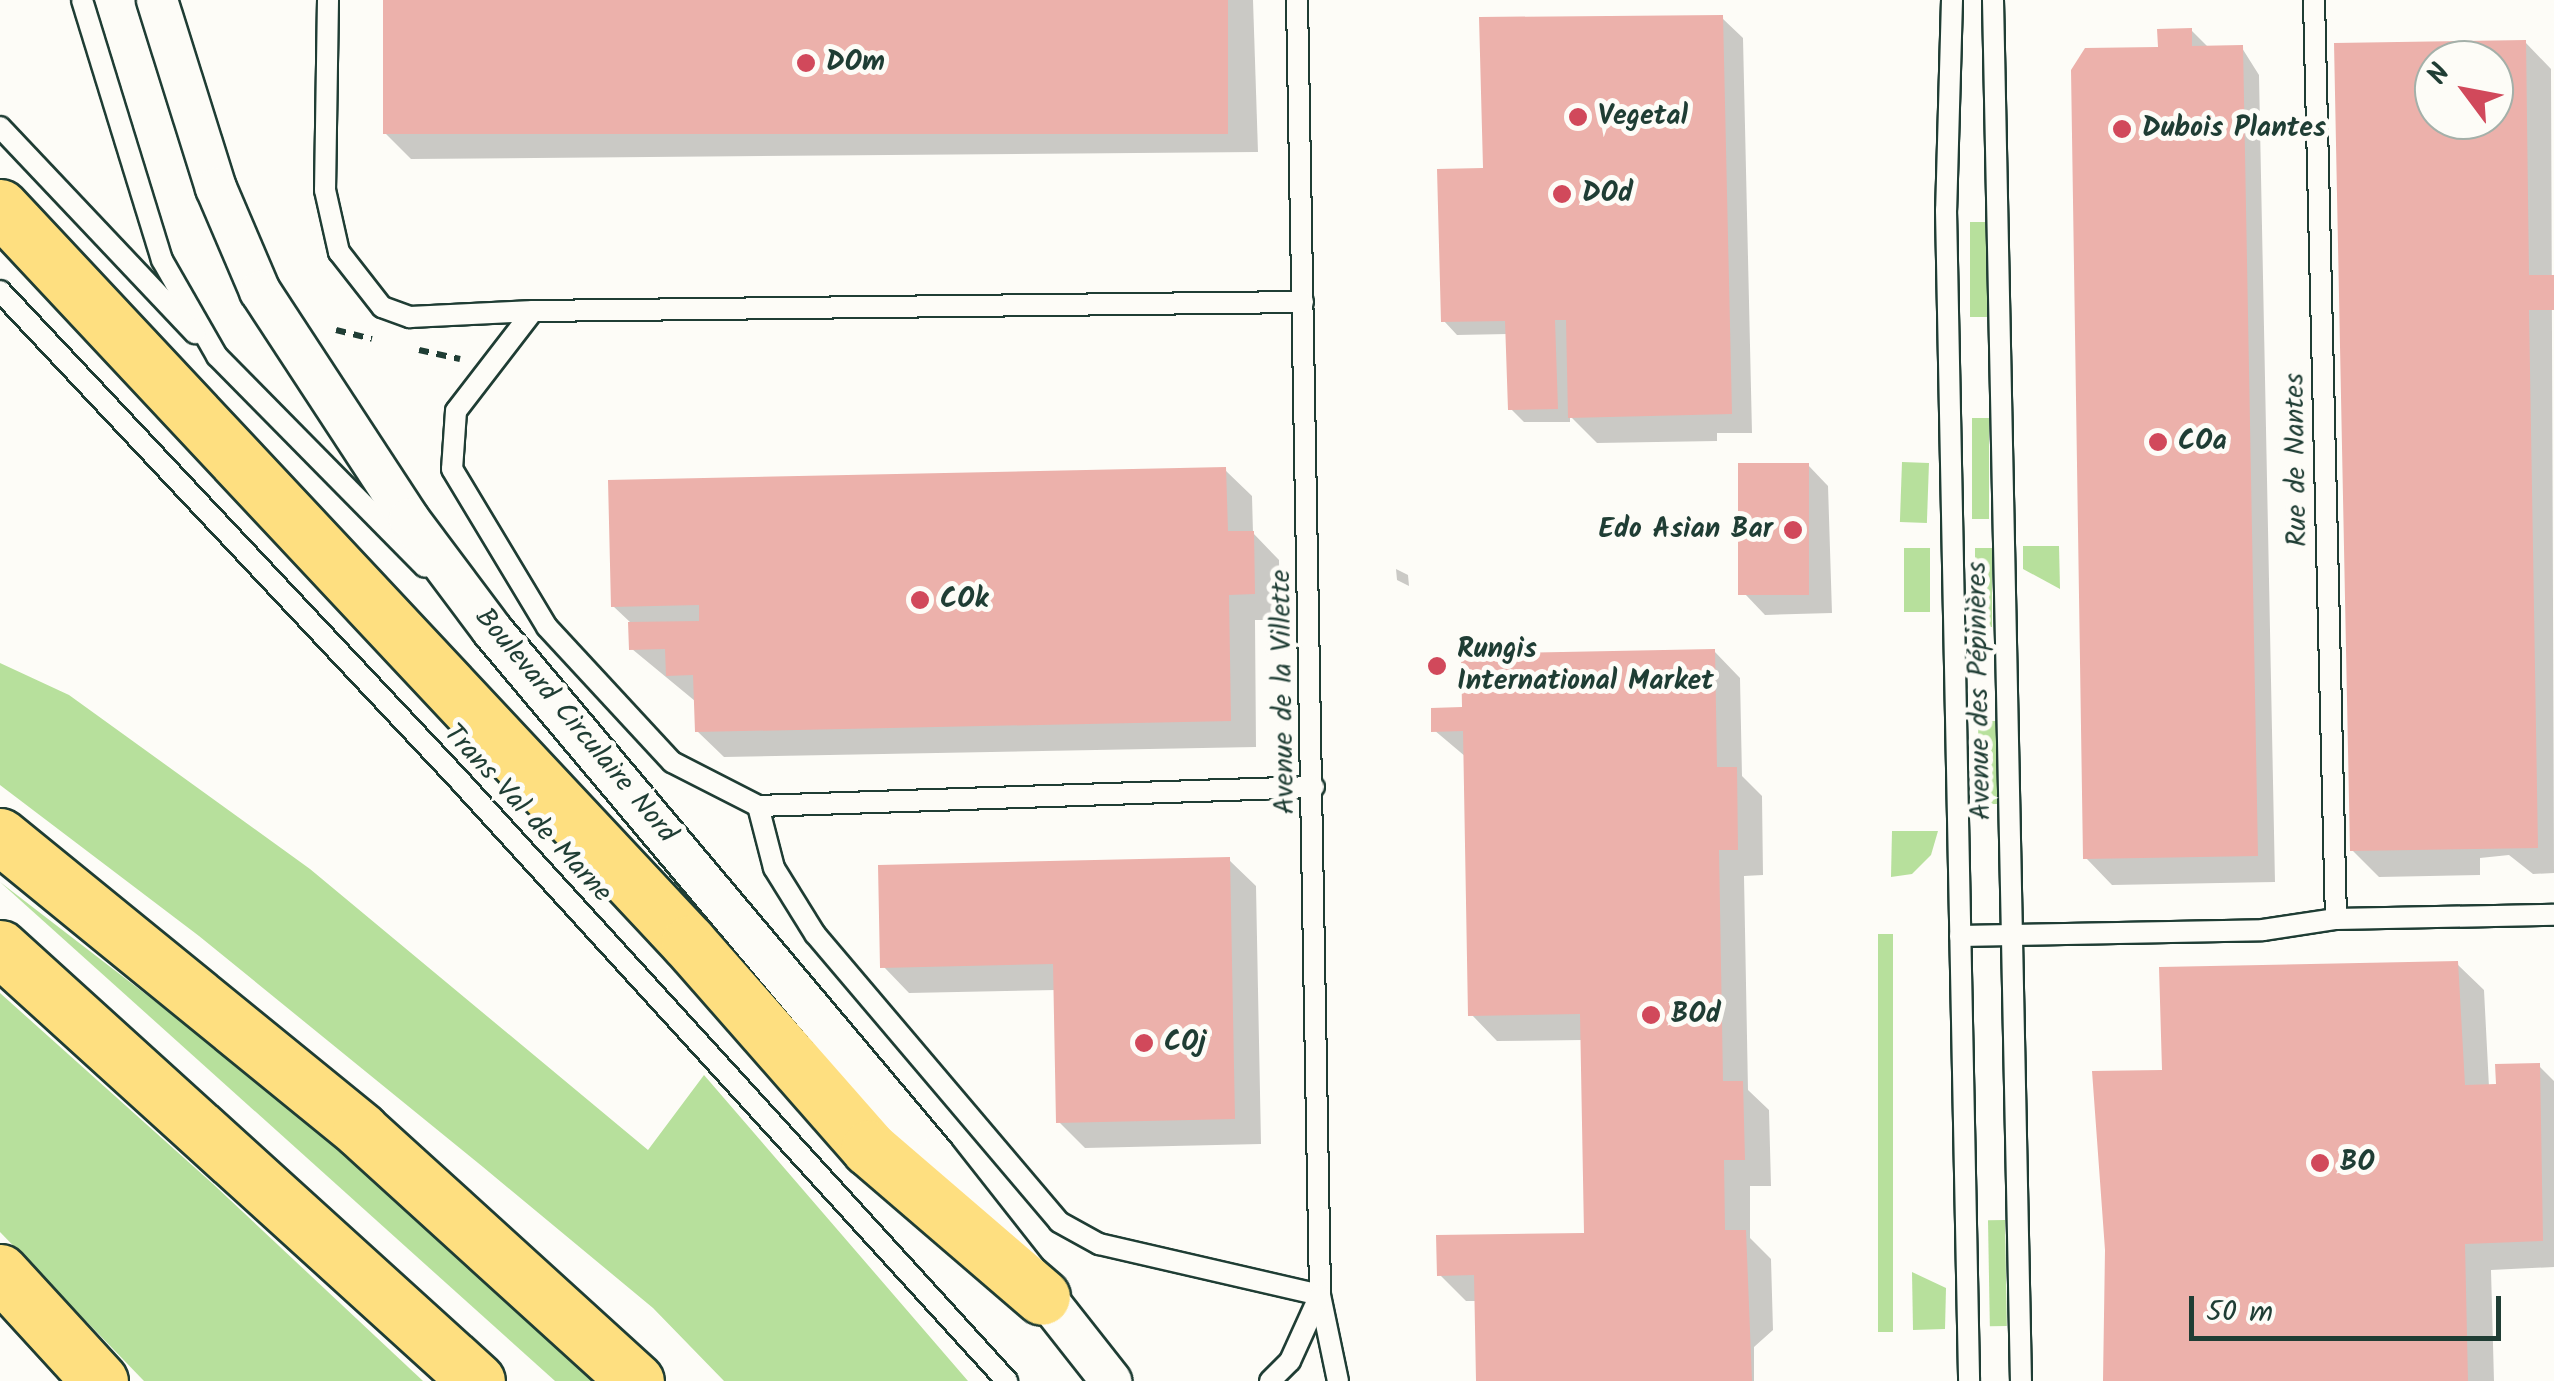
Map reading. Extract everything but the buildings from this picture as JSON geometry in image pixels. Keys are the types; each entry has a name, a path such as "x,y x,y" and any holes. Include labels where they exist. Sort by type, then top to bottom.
{"highway":[{"path":"0,207 689,943 870,1148 1042,1297"},
{"path":"0,836 346,1118 636,1381"},
{"path":"0,948 477,1381"},
{"path":"0,1272 100,1381"}],"street":[{"name":"Boulevard Circulaire Nord","path":"157,0 216,188 260,291 409,520 492,630 935,1156 1111,1381"}],"lane":[{"path":"82,0 162,260 217,356"},
{"path":"328,0 325,190 338,252 382,307 410,317 533,310 1303,302"},
{"name":"Avenue de la Villette","path":"1297,0 1314,787 1320,1295 1338,1381"},
{"name":"Avenue des Pépinières","path":"1952,0 1946,210 1969,1381"},
{"name":"Avenue des Pépinières","path":"1994,0 2021,1381"},
{"name":"Rue de Nantes","path":"2314,0 2336,919"},
{"path":"0,127 333,480 492,630"},
{"name":"Trans Val de Marne","path":"0,291 474,796 1008,1381"},
{"path":"533,310 456,411 452,469 547,627 672,762 758,806 1314,787"},
{"path":"758,806 774,868 815,934 1059,1222 1099,1244 1320,1295 1290,1361 1270,1381"},
{"path":"1960,936 2263,930 2336,919 2554,914"}],"green space":[{"path":"1970,222 1987,222 1987,317 1970,317"},
{"path":"1972,418 1989,418 1989,519 1972,519"},
{"path":"1902,462 1929,463 1927,523 1900,522"},
{"path":"2023,546 2059,546 2060,589 2023,569"},
{"path":"1904,548 1930,548 1930,612 1904,612"},
{"path":"1975,548 1992,548 1992,627 1975,627"},
{"path":"0,663 69,695 310,869 648,1150 704,1075 968,1381 724,1381 653,1308 483,1167 199,936 0,785"},
{"path":"1978,721 1996,721 1997,804 1979,804"},
{"path":"1892,831 1938,831 1931,855 1912,874 1891,877"},
{"path":"0,882 317,1126 597,1381 555,1381"},
{"path":"1878,934 1893,934 1893,1332 1878,1332"},
{"path":"0,993 213,1184 423,1381 144,1381 0,1232"},
{"path":"1988,1220 2005,1220 2007,1326 1990,1326"},
{"path":"1912,1272 1946,1288 1945,1329 1913,1330"}],"place":[{"name":"DOm","path":"806,63"},
{"name":"Vegetal","path":"1578,117"},
{"name":"Dubois Plantes","path":"2122,129"},
{"name":"DOd","path":"1562,194"},
{"name":"COa","path":"2158,442"},
{"name":"Edo Asian Bar","path":"1793,530"},
{"name":"COk","path":"920,600"},
{"name":"Rungis International Market","path":"1437,666"},
{"name":"BOd","path":"1651,1015"},
{"name":"COj","path":"1144,1043"},
{"name":"BO","path":"2320,1163"}]}
